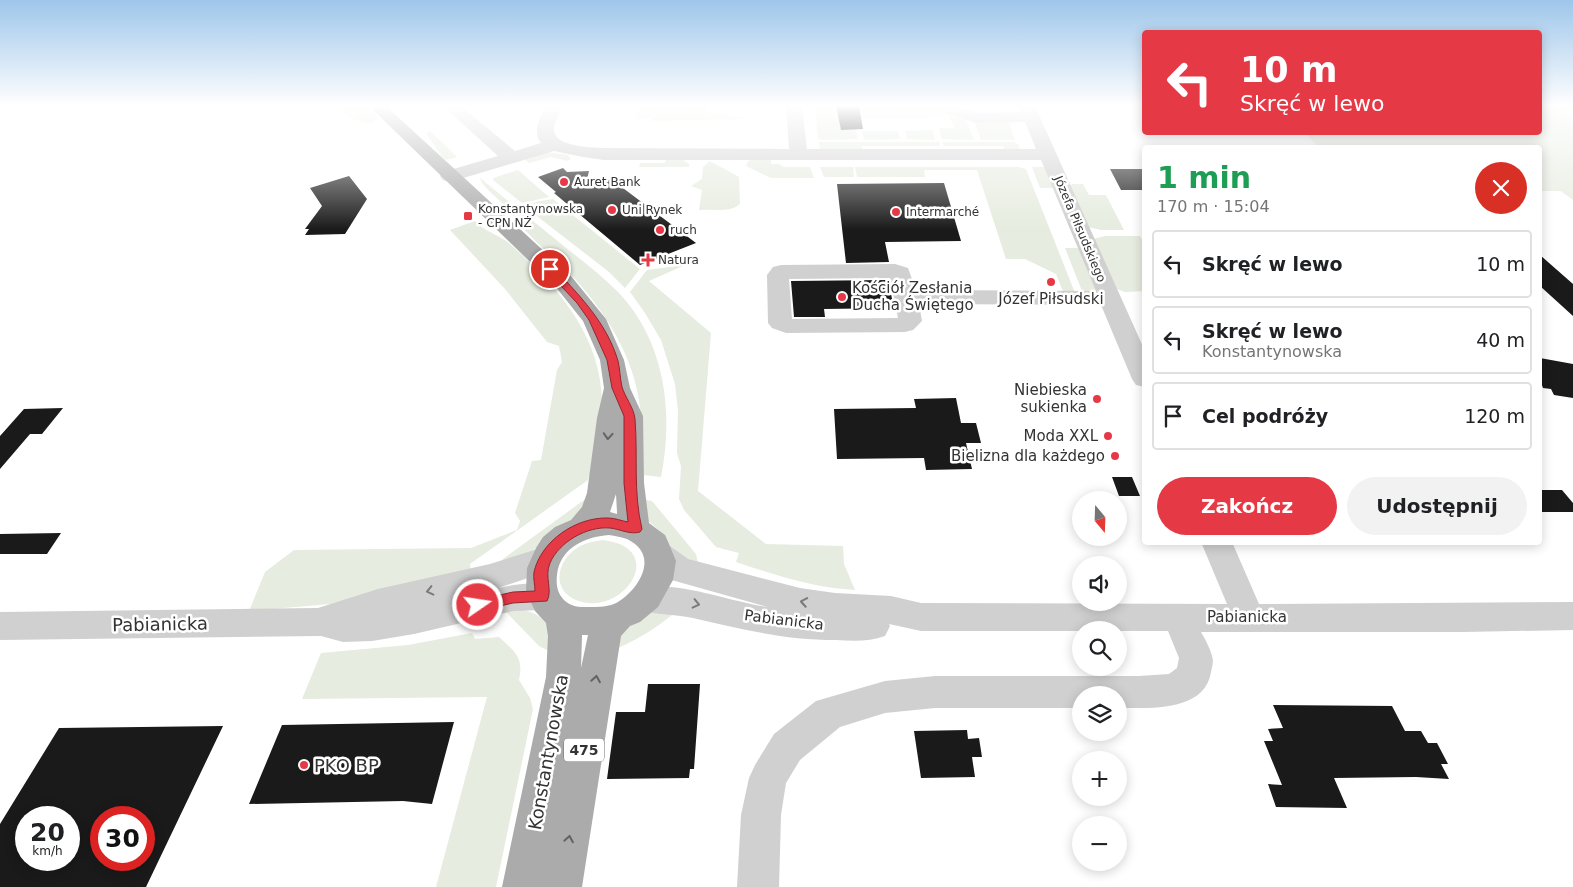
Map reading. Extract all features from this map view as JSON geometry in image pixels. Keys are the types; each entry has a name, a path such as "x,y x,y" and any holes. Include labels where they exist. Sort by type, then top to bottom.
{"main road":[{"path":"420,147 562,281 580,301 604,338 612,360 617,388 630,416 630,483 635,529"},
{"path":"582,528 595,512 602,493 610,418 617,388"},
{"path":"544,560 555,545 564,537 582,528 609,523 635,529 647,537 659,555"},
{"name":"475","path":"560,887 606,630 633,608 660,577 662,565 659,555"},
{"name":"475","path":"544,560 540,574 552,606"},
{"path":"552,606 578,622 591,622 633,608"},
{"name":"Konstantynowska","path":"524,887 563,677 565,636 552,606"}],"street":[{"path":"500,147 511,157"},
{"path":"450,176 545,147"},
{"path":"561,147 604,154 1048,154"},
{"path":"797,147 798,154"},
{"name":"Józefa Piłsudskiego","path":"1045,147 1142,372"},
{"path":"896,271 900,273 906,297 910,321 905,325 786,326 780,323 778,275 781,272 896,271"},
{"path":"906,297 1110,298"},
{"path":"1217,545 1250,617"},
{"name":"Pabianicka","path":"659,555 679,570 800,602 835,607 892,610 921,617 1573,616"},
{"name":"Pabianicka","path":"321,622 365,606 494,577 544,560"},
{"name":"Pabianicka","path":"0,626 321,622 343,628 372,627 430,617 513,598 552,606"},
{"name":"Pabianicka","path":"633,608 682,602 761,620 798,625 891,626 921,617"},
{"path":"758,887 761,815 768,778 788,747 830,713 885,697 935,692 1140,692 1176,689 1193,676 1196,658 1179,618"}],"shaded area":[{"path":"436,147 447,147 457,157 446,160"},
{"path":"820,147 862,147 863,151 820,151"},
{"path":"1004,147 1019,147 1021,151 1005,151"},
{"path":"1542,147 1573,147 1573,200 1561,191 1542,191"},
{"path":"546,152 568,155 571,159 568,161 551,157 529,163 525,159"},
{"path":"666,158 682,159 689,164 689,167 639,167 640,163 665,163"},
{"path":"771,159 771,164 779,164 784,167 810,167 814,178 771,178 746,166 748,161 751,160"},
{"path":"710,161 739,177 740,204 736,207 726,210 699,210 702,190 691,186 702,179 703,167"},
{"path":"820,167 853,167 854,177 824,177"},
{"path":"855,167 1018,167 1026,169 1075,293 1064,294 1056,274 1025,259 1006,259 977,170 924,170 925,177 857,177"},
{"path":"1032,167 1045,167 1053,188 1040,188"},
{"path":"518,170 549,197 522,203 493,180 493,178"},
{"path":"480,178 597,273 618,292 634,311 656,355 662,378 666,403 666,428 661,477 642,475 638,395 629,362 605,317 584,289 524,230"},
{"path":"1072,184 1083,184 1089,195 1106,195 1124,230 1101,230 1088,227 1070,187"},
{"path":"553,199 640,269 625,288 609,272 524,206"},
{"path":"475,221 510,244 544,277 560,295 585,334 594,355 600,378 602,402 597,475 589,476 588,480 470,564 471,573 342,603 249,611 265,572 294,550 471,548 517,530 520,521 515,513 532,461 541,460 557,370 562,362 559,346 547,342 505,289 450,230"},
{"path":"1105,236 1140,236 1142,240 1142,291 1125,292 1117,289 1093,239"},
{"path":"1065,248 1079,248 1097,290 1096,294 1084,296"},
{"path":"685,265 649,281 711,333 698,491 766,544 843,546 844,564 855,590 810,584 736,562 739,553 716,547 684,510 679,499 681,466 677,453 678,411 675,384 661,340 630,292 647,270"},
{"path":"591,498 580,513 532,552 499,564 503,559 584,500"},
{"path":"640,499 652,501 696,554 699,568 677,558 660,531 646,519"},
{"path":"603,540 623,546 634,555 636,568 632,580 623,591 609,600 593,603 576,600 563,589 560,582 561,567 570,553 577,548 590,542"},
{"path":"503,607 531,612 543,619 551,633 549,651 539,646"},
{"path":"677,610 664,622 645,634 609,651 618,633 648,613"},
{"path":"472,633 475,639 499,637 514,651 519,660 519,680 530,698 533,709 496,887 436,887 487,697 302,699 321,653 408,645"}],"building":[{"name":"Uni Rynek","path":"563,168 567,172 589,171 585,188 611,179 696,243 640,265 554,193 556,192 538,177"},
{"path":"1110,169 1142,169 1142,190 1121,190"},
{"path":"349,176 367,199 345,234 305,235 309,229 305,229 322,206 310,188"},
{"name":"Intermarché","path":"944,183 961,241 885,242 889,262 846,263 837,184"},
{"path":"1542,257 1573,284 1573,316 1542,288"},
{"name":"Kościół Zesłania Ducha Świętego","path":"888,280 894,308 824,309 825,317 794,317 791,281"},
{"path":"1542,358 1573,364 1573,398 1554,395 1551,389 1543,388"},
{"path":"956,398 961,423 976,423 981,443 966,443 972,469 926,470 924,458 837,459 834,409 916,408 914,399"},
{"path":"63,408 42,434 30,434 0,469 0,436 24,409"},
{"path":"1112,477 1132,477 1140,496 1128,496 1128,491 1117,491"},
{"path":"1542,490 1562,490 1573,503 1573,512 1542,512"},
{"path":"61,533 47,554 0,554 0,534"},
{"path":"648,684 700,684 694,769 690,769 689,778 607,779 616,712 645,712"},
{"path":"1273,705 1392,706 1405,731 1421,731 1428,743 1437,743 1448,764 1441,764 1449,779 1416,777 1334,778 1347,808 1276,807 1268,784 1282,785 1264,741 1273,741 1268,729 1283,728"},
{"path":"454,722 432,804 403,801 249,804 282,725"},
{"path":"223,726 155,868 155,806 90,806 90,871 154,871 146,887 0,887 0,824 59,728"},
{"path":"967,730 968,739 979,738 982,757 972,757 975,777 921,778 914,731"}],"place":[{"name":"Auret Bank","path":"564,182"},
{"name":"Uni Rynek","path":"612,210"},
{"name":"Intermarché","path":"896,212"},
{"name":"Konstantynowska - CPN NŻ","path":"468,216"},
{"name":"ruch","path":"660,230"},
{"name":"Natura","path":"648,260"},
{"name":"Józef Piłsudski","path":"1051,282"},
{"name":"Kościół Zesłania Ducha Świętego","path":"842,297"},
{"name":"Niebieska sukienka","path":"1097,399"},
{"name":"Moda XXL","path":"1108,436"},
{"name":"Bielizna dla każdego","path":"1115,456"},
{"name":"PKO BP","path":"304,765"}],"route":[{"path":"478,605 527,596 543,597 540,574 544,560 555,545 575,530 609,523 635,529 630,483 630,416 617,388 612,360 604,338 594,320 580,301 550,269"}]}
